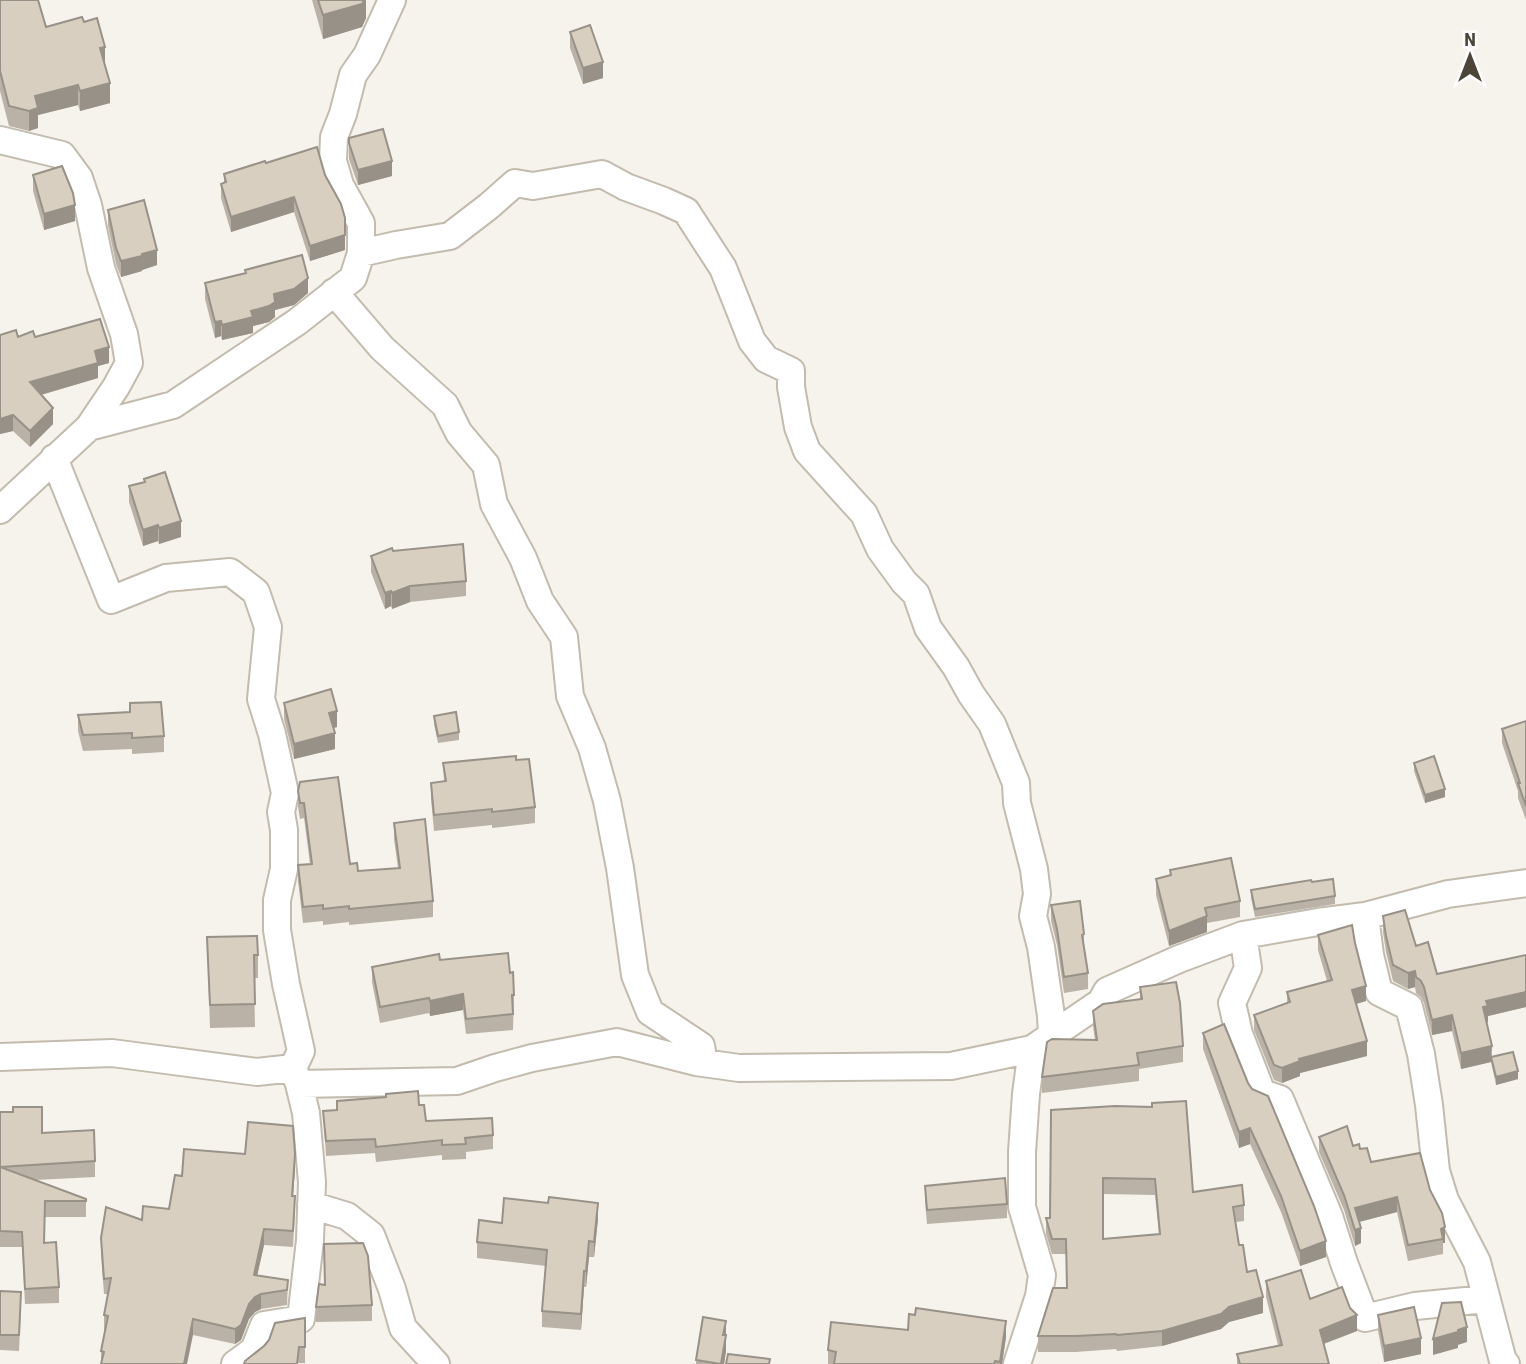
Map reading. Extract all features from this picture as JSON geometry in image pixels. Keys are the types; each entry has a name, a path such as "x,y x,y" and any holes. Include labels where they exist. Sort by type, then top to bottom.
{"street":[{"path":"89,427 173,405 297,322 353,278 361,253 361,223 340,185 333,161 334,137 353,75 367,55 392,0"},
{"path":"0,140 62,155 79,178 88,205 101,268 124,334 129,363 89,427 0,510"},
{"path":"361,253 450,236 515,183 533,186 602,173 626,187 686,211 723,268 752,341 766,359 791,370 798,427 807,451 864,514 880,549 916,594 928,628 992,724 1016,783 1017,803 1034,869 1037,894 1032,916 1041,947 1042,1042 1026,1094 1022,1152 1022,1206 1042,1276 1039,1296 1017,1364"},
{"path":"334,292 382,348 445,405 459,433 486,464 494,504 523,558 540,601 564,637 569,696 592,748 607,801 635,975 650,1012 701,1046 704,1063"},
{"path":"54,458 111,600 166,578 230,572 256,592 268,627 261,699 285,793 281,812 284,869 277,900 277,930 301,1051 296,1076 306,1113 312,1182 310,1240 301,1320 264,1325 254,1350 235,1364"},
{"path":"0,1057 112,1053 296,1076 457,1081 531,1058 617,1042 704,1063 739,1068 951,1066 1042,1042 1101,1002 1107,991 1243,935 1365,916 1448,894 1526,883"},
{"path":"1365,916 1370,955 1379,992 1409,1007 1421,1054 1436,1171 1445,1200 1477,1262 1506,1364"},
{"path":"1243,935 1248,968 1232,1003 1239,1034 1262,1093 1280,1099 1329,1216 1365,1318 1415,1306 1486,1299"},
{"path":"311,1205 347,1216 371,1235 392,1289 402,1328 436,1364"}],"building":[{"path":"0,0 38,0 46,27 82,17 84,22 97,18 105,47 100,48 110,83 80,91 78,85 35,96 38,108 29,111 9,106 0,71"},
{"path":"318,0 364,0 362,4 323,15"},
{"path":"590,25 603,62 583,68 570,32"},
{"path":"383,129 392,161 358,170 349,138"},
{"path":"317,147 325,175 341,204 345,218 345,235 310,246 294,197 231,217 221,184 226,182 224,174"},
{"path":"62,166 75,205 44,214 33,175"},
{"path":"144,200 157,250 121,261 108,210"},
{"path":"302,255 308,278 294,289 274,294 275,302 251,311 253,317 222,325 221,321 215,322 205,283"},
{"path":"100,319 109,347 95,351 98,363 30,382 53,408 30,431 13,415 0,419 0,335 16,330 18,337 33,331 35,337"},
{"path":"165,472 181,521 143,530 129,486"},
{"path":"463,544 466,581 410,586 392,593 385,593 371,556 392,548 393,551"},
{"path":"331,689 337,711 329,713 335,733 294,744 284,703"},
{"path":"161,702 164,736 132,738 132,733 83,735 78,715 130,712 130,703"},
{"path":"456,712 459,732 438,736 434,716"},
{"path":"1526,721 1526,806 1502,729"},
{"path":"516,756 516,760 529,759 535,807 434,815 431,783 446,781 443,763"},
{"path":"1434,756 1445,789 1425,795 1414,763"},
{"path":"338,777 350,864 357,863 358,871 400,868 394,823 425,819 433,901 349,909 349,906 323,909 323,905 303,907 298,865 312,864 304,803 300,803 298,791 300,782"},
{"path":"1231,858 1240,901 1205,908 1207,916 1169,931 1156,879 1171,875 1170,870"},
{"path":"1333,879 1335,896 1255,909 1251,890"},
{"path":"1080,901 1088,973 1064,977 1051,905"},
{"path":"1405,910 1416,946 1428,942 1437,974 1526,955 1526,992 1486,1001 1488,1006 1483,1007 1492,1046 1461,1053 1452,1015 1432,1020 1424,987 1415,971 1408,973 1393,965 1383,916"},
{"path":"1352,925 1366,986 1352,990 1367,1041 1299,1059 1300,1061 1282,1068 1274,1065 1254,1015 1290,1002 1287,992 1332,980 1318,935"},
{"path":"257,936 258,955 254,955 255,1004 210,1005 207,937"},
{"path":"508,953 510,973 513,972 513,1014 466,1019 463,994 380,1007 372,967 439,954 440,960"},
{"path":"1176,982 1183,1046 1137,1053 1139,1065 1042,1077 1047,1042 1052,1039 1097,1040 1093,1011 1103,1004 1142,999 1140,987"},
{"path":"1224,1024 1248,1083 1252,1089 1268,1096 1326,1241 1300,1251 1281,1196 1250,1128 1239,1132 1203,1033"},
{"path":"1513,1052 1518,1071 1496,1077 1491,1057"},
{"path":"418,1091 419,1105 424,1105 426,1121 492,1118 493,1135 465,1138 466,1144 442,1145 442,1140 376,1147 375,1139 326,1141 323,1111 337,1110 337,1101"},
{"path":"1186,1101 1193,1192 1242,1185 1244,1205 1233,1207 1239,1245 1243,1245 1247,1272 1256,1270 1263,1297 1229,1307 1221,1314 1162,1331 1117,1335 1038,1336 1053,1288 1067,1288 1066,1239 1052,1239 1046,1218 1050,1218 1051,1110 1152,1107 1152,1103","holes":["1103,1178 1155,1179 1160,1234 1103,1239"]},
{"path":"13,1107 42,1107 42,1133 94,1130 95,1161 0,1167 0,1112 13,1112"},
{"path":"248,1122 293,1126 293,1231 264,1229 254,1275 288,1280 287,1290 255,1297 249,1304 241,1325 235,1329 193,1319 184,1364 101,1364 108,1316 104,1315 111,1278 104,1279 101,1238 106,1207 142,1220 143,1206 169,1209 175,1175 182,1176 184,1149 245,1154"},
{"path":"1347,1126 1353,1146 1359,1144 1360,1149 1367,1148 1371,1162 1420,1153 1430,1190 1442,1213 1445,1227 1441,1229 1443,1239 1408,1245 1397,1197 1355,1208 1361,1228 1355,1230 1344,1195 1319,1137"},
{"path":"0,1167 86,1199 45,1201 44,1243 56,1242 59,1287 25,1289 22,1232 0,1231"},
{"path":"1005,1178 1007,1204 927,1210 925,1186"},
{"path":"549,1197 598,1203 594,1242 589,1241 584,1271 581,1314 542,1311 547,1250 477,1242 479,1220 502,1223 504,1198 548,1203"},
{"path":"363,1243 368,1256 372,1305 316,1307 319,1284 325,1285 324,1244"},
{"path":"1301,1270 1310,1299 1342,1287 1350,1308 1357,1315 1320,1330 1329,1364 1240,1364 1237,1354 1282,1345 1266,1281"},
{"path":"0,1291 21,1292 19,1335 0,1335"},
{"path":"1461,1302 1467,1327 1433,1339 1442,1303"},
{"path":"1414,1307 1421,1338 1384,1346 1378,1315"},
{"path":"916,1308 1006,1321 1000,1362 834,1364 836,1352 828,1350 831,1322 908,1330 909,1314 915,1315"},
{"path":"703,1317 726,1321 721,1364 696,1360"},
{"path":"305,1318 305,1347 299,1347 297,1364 244,1364 269,1340 275,1323"},
{"path":"728,1354 770,1359 769,1364 726,1364"}]}
